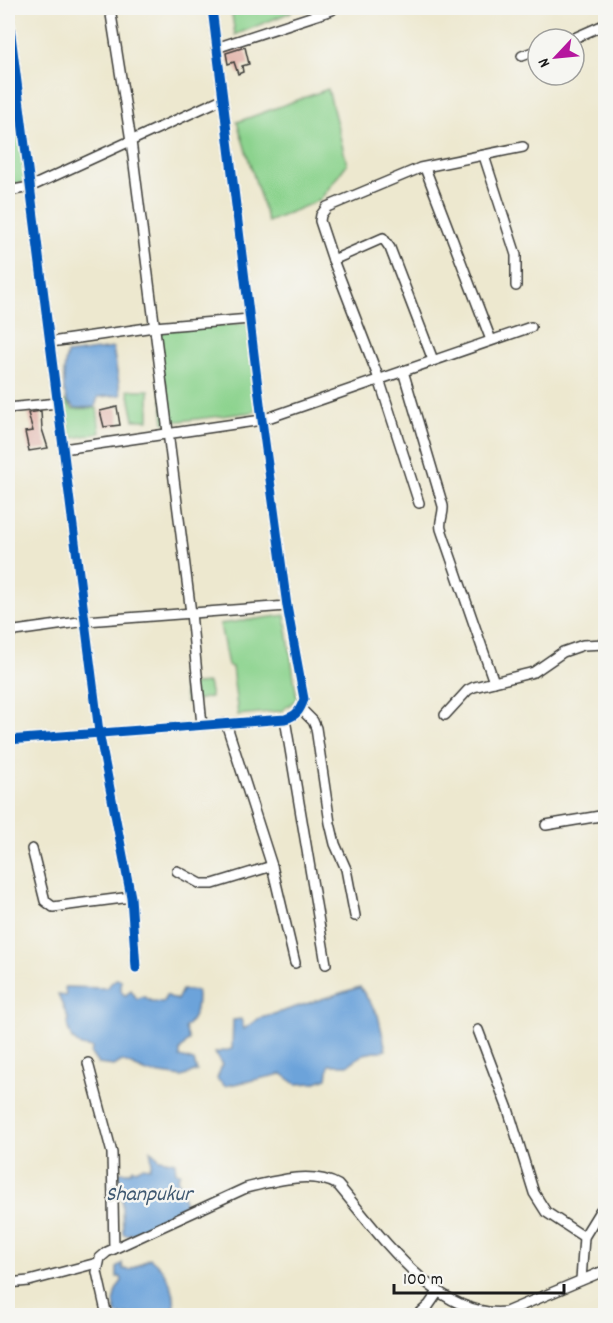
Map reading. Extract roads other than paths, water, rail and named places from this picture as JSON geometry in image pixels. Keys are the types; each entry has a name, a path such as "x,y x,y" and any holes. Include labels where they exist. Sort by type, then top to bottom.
{"street":[{"path":"110,8 131,141 191,613 202,725"},
{"path":"8,740 285,719 294,716 301,709 303,699 287,606 262,420 212,8"},
{"path":"216,48 332,10"},
{"path":"8,11 99,732 131,897 136,968"},
{"path":"586,33 606,24"},
{"path":"522,56 526,54"},
{"path":"8,191 30,187 222,99"},
{"path":"419,503 379,379 320,221 324,209 408,172 522,147"},
{"path":"484,156 516,255 516,286"},
{"path":"425,168 491,340"},
{"path":"333,260 383,238 394,259 433,360"},
{"path":"51,342 154,327 250,319"},
{"path":"63,449 262,420 531,327"},
{"path":"403,371 443,506 441,529 494,682"},
{"path":"8,408 58,403"},
{"path":"8,632 86,621 287,606"},
{"path":"445,715 468,690 474,687 534,672 562,652 583,645 606,644"},
{"path":"301,709 313,721 316,728 330,824 335,844 346,869 355,916"},
{"path":"285,719 326,964"},
{"path":"226,723 272,866 295,963"},
{"path":"546,825 606,815"},
{"path":"32,849 45,901 53,907 131,897"},
{"path":"177,871 201,884 213,884 272,866"},
{"path":"478,1030 508,1109 534,1193 546,1212 584,1237"},
{"path":"88,1063 112,1153 114,1249"},
{"path":"107,1316 97,1272 100,1258 114,1249 246,1188 270,1182 315,1177 338,1185 410,1267 438,1292 466,1306 494,1313 506,1312 606,1270"},
{"path":"581,1280 584,1237 606,1205"},
{"path":"8,1283 29,1281 98,1263"},
{"path":"417,1316 438,1292"},
{"path":"518,1307 525,1316"}],"water":[{"path":"113,348 121,395 98,397 95,407 75,408 68,402 64,392 67,354"},
{"path":"116,979 121,980 121,991 125,996 131,990 137,999 143,996 151,1001 164,1002 166,995 177,1000 182,990 197,991 196,1011 185,1028 189,1040 180,1050 180,1057 194,1061 197,1071 182,1077 147,1072 122,1061 114,1066 98,1064 91,1054 92,1048 81,1046 72,1039 68,1028 68,1018 58,995 66,996 65,987 106,988"},
{"path":"360,987 378,1015 386,1050 364,1054 348,1065 329,1065 327,1078 314,1083 296,1084 282,1074 225,1086 217,1079 222,1065 215,1053 232,1049 233,1020 241,1019 244,1029 258,1019"},
{"name":"Shanpukur","path":"150,1150 160,1159 175,1162 176,1172 180,1173 177,1179 185,1204 158,1224 126,1235 123,1233 121,1182 118,1172 131,1172 133,1168 136,1170 142,1167 150,1168 152,1160"},
{"name":"Shanpukur","path":"150,1258 161,1269 170,1284 174,1300 172,1315 117,1315 114,1298 122,1281 121,1277 117,1277 117,1268 122,1263 123,1269 130,1270"}]}
